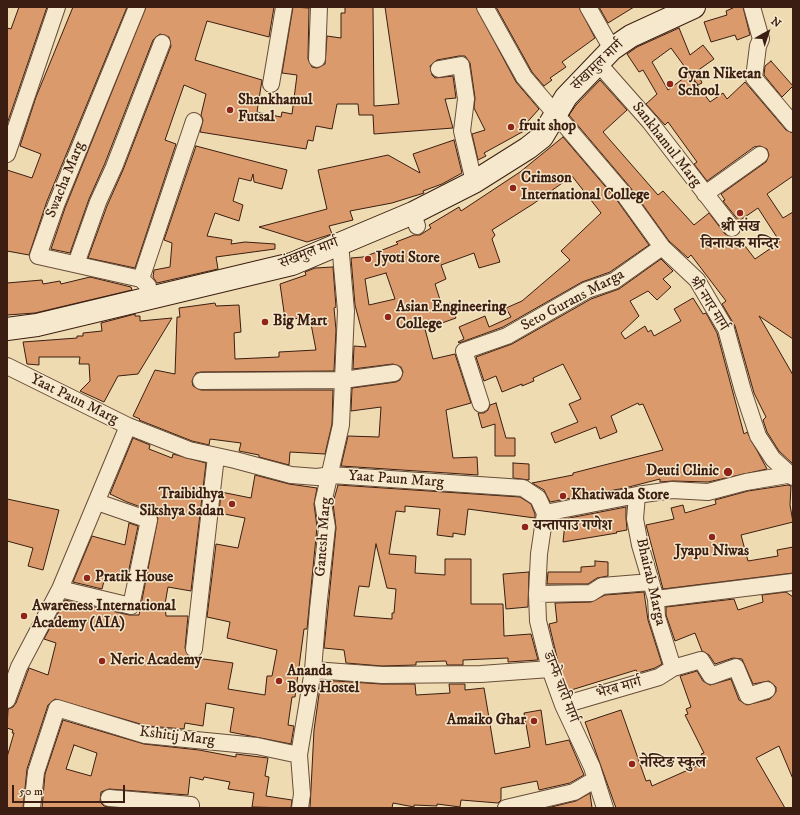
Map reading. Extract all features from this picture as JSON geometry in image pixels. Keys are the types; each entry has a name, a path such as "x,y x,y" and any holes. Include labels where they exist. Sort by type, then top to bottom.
{"main road":[{"name":"संखामुल मार्ग","path":"555,115 566,97 605,56 631,36 694,7"},
{"name":"संखमुल मार्ग","path":"7,329 37,325 292,264 340,243 415,220 528,148 542,137 555,115"}],"street":[{"path":"7,154 57,7"},
{"name":"Swacha Marg","path":"137,7 56,205 38,256 141,279"},
{"path":"271,84 284,7"},
{"path":"317,59 319,7"},
{"name":"श्री नगर मार्ग","path":"485,7 524,77 623,193 662,247 697,280 726,329 743,391 758,436 773,459 792,475"},
{"name":"Sankhamul Marg","path":"588,7 605,56 650,122 732,228"},
{"path":"752,7 762,39 758,46 754,78 793,124"},
{"path":"76,264 98,202 114,167 162,43"},
{"path":"439,69 461,65 466,99 462,131 474,182"},
{"path":"158,296 141,279 194,121"},
{"path":"705,194 760,155"},
{"name":"Ganesh Marg","path":"300,808 302,794 299,755 313,670 327,527 323,503 331,475 341,425 346,311 340,243"},
{"name":"Seto Gurans Marga","path":"481,404 464,351 507,336 587,290 614,281 662,247"},
{"name":"Yaat Paun Marg","path":"7,366 128,426 189,450 291,475 317,477 331,475 523,488 538,498 545,513"},
{"path":"201,381 343,380 394,373"},
{"path":"8,697 19,667 60,589 128,426"},
{"path":"194,649 216,456"},
{"path":"545,513 637,495 672,490 708,492 746,482 792,475"},
{"name":"Bhairab Marga","path":"637,495 635,519 640,545 656,599 657,617 673,668"},
{"path":"60,589 131,606 149,520 97,502"},
{"name":"डान्फे चारी मार्ग","path":"545,513 539,554 537,594 538,621 550,669 563,705 596,779 605,808"},
{"path":"537,594 590,593 602,586 651,582"},
{"path":"656,599 793,582"},
{"name":"भैरब मार्ग","path":"563,705 659,677 673,668 701,660 711,676 736,667 748,696 767,690"},
{"path":"313,670 382,675 481,674 550,669"},
{"name":"Kshitij Marg","path":"32,808 36,772 57,708 145,735 257,746 299,755"},
{"path":"506,808 574,792 596,779"},
{"path":"109,798 191,805 191,808"}],"building":[{"path":"19,7 47,7 7,124 7,28 11,29"},
{"path":"73,7 127,7 47,201 29,255 7,251 7,170 32,178 41,154 20,146 36,97"},
{"path":"146,7 274,7 269,37 207,21 195,60 262,80 257,112 281,117 282,112 292,114 297,75 282,73 293,7 309,8 308,59 312,67 317,68 325,64 327,36 341,38 341,13 345,13 345,7 373,7 374,106 399,104 385,7 476,7 516,82 539,109 522,128 524,131 484,153 486,156 478,160 472,134 485,130 474,108 475,98 470,63 465,56 459,56 437,60 430,66 432,75 435,78 453,76 456,98 445,99 453,128 374,134 373,115 359,115 358,104 337,104 332,129 316,126 313,141 308,140 306,149 200,132 203,120 201,115 206,94 184,85 165,140 176,144 135,268 88,258 107,206 123,170 171,46 169,37 160,34 153,40 105,163 89,199 70,253 51,249 65,208"},
{"path":"496,7 579,7 595,38 562,62 566,67 550,78 552,80 544,86 532,72"},
{"path":"599,7 634,7 608,23"},
{"path":"735,7 743,7 750,35 737,40 735,35 711,42 704,22 727,15 726,11"},
{"path":"679,28 690,55 703,45 714,59 697,71 702,83 698,85 671,48 652,62 668,90 689,74 710,102 723,93 727,99 745,82 786,130 793,133 793,176 767,194 783,218 793,212 793,339 759,316 793,375 793,464 779,451 767,432 763,420 766,417 754,393 735,326 722,304 726,301 691,255 688,258 669,241 630,187 569,115 576,105 600,80 627,110 603,132 658,195 663,191 694,225 709,213 725,234 733,237 742,248 745,246 755,259 780,242 758,208 739,221 723,201 725,200 721,194 766,162 769,155 767,149 760,146 754,147 707,181 694,164 697,162 668,122 665,125 646,104 657,94 643,70 639,72 627,54 637,47"},
{"path":"771,61 793,86 782,97 764,75 765,66"},
{"path":"563,137 616,199 649,245 610,272 582,282 503,327 459,343 458,342 464,339 459,327 485,316 489,327 511,317 506,308 522,301 570,260 561,251 601,213 572,176 533,204 492,230 495,235 492,239 500,262 479,268 474,253 441,265 446,279 435,284 442,306 450,303 456,318 425,329 433,359 455,354 471,403 446,410 453,458 477,457 478,475 341,466 348,436 379,437 381,407 351,411 352,388 396,382 400,380 403,372 401,367 393,364 353,369 354,346 366,347 355,305 351,258 363,257 398,244 396,242 414,235 420,235 431,228 429,225 459,207 461,211 520,172","holes":["386,273 395,299 369,305 365,279"]},
{"path":"454,140 462,173 442,184 423,191 424,193 392,203 350,211 353,220 329,226 332,234 307,242 259,227 327,209 318,170 388,155 420,173 413,154"},
{"path":"196,146 287,170 282,189 254,182 253,174 251,181 239,178 233,201 243,205 239,221 215,213 207,236 232,240 231,244 245,242 275,244 275,249 216,257 218,269 157,283 153,277 154,270 170,267 172,243 164,240"},
{"path":"661,259 673,271 663,279 671,287 657,300 648,291 630,301 639,316 621,333 625,339 645,326 648,332 651,330 654,336 681,321 674,309 693,298 703,314 706,313 717,333 744,434 747,432 767,469 708,482 660,482 660,479 625,488 550,502 544,490 532,483 573,475 573,473 663,450 643,404 639,405 638,403 611,416 617,432 600,439 596,427 555,443 551,433 578,422 569,404 581,399 563,364 533,378 534,381 502,392 496,376 484,381 476,357 512,344 591,299 619,289"},
{"path":"333,267 336,307 334,308 336,330 334,371 201,372 196,373 192,381 193,386 201,390 333,390 332,424 325,454 290,452 289,465 259,457 259,455 239,451 241,443 210,439 209,445 192,441 139,420 140,419 133,416 155,370 175,374 177,317 180,317 179,308 215,303 216,306 239,305 241,332 234,333 235,359 279,357 279,352 316,350 311,324 309,324 308,318 285,319 280,284 306,275 305,272 315,268"},
{"path":"90,277 131,287 132,290 35,313 7,315 7,283 42,280 43,284 60,281 61,284"},
{"path":"135,314 135,316 140,316 140,321 172,318 138,374 118,376 104,402 80,391 90,381 89,364 79,364 80,357 39,357 39,365 27,364 23,342 77,338 77,336 83,336 83,333 102,331 101,323"},
{"path":"496,403 506,438 515,438 515,456 495,456 495,424 482,428 478,413 484,413 488,410 490,405"},
{"path":"133,438 150,445 149,449 172,458 173,454 206,463 191,591 168,587 165,604 166,616 188,616 185,648 189,657 233,663 228,689 265,695 267,676 272,676 277,650 227,638 230,622 207,617 216,544 238,548 245,518 219,513 221,492 251,498 255,475 289,484 317,488 314,504 317,527 307,629 304,629 295,697 292,697 288,725 294,726 291,744 230,732 234,708 206,703 203,726 185,723 184,729 147,726 55,699 48,705 27,769 23,808 7,808 7,757 14,733 12,733 13,730 7,728 8,709 13,707 16,703 29,668 48,675 56,643 44,639 65,600 129,615 139,615 158,518 152,511 110,494"},
{"path":"513,463 529,464 529,480 513,478"},
{"path":"338,485 520,497 531,504 535,518 468,509 465,535 453,533 453,537 437,535 440,509 405,506 405,512 396,511 389,554 416,556 415,573 445,575 445,559 471,559 471,604 503,604 504,636 531,634 538,660 508,662 508,658 463,660 463,665 447,665 446,661 416,662 416,665 382,666 346,663 344,650 324,648 336,528 333,503","holes":["376,544 387,588 396,589 392,619 354,616 359,586 369,587"]},
{"path":"788,485 791,486 790,505 793,522 741,535 748,561 778,556 777,550 793,547 793,573 663,589 646,525 674,519 671,508 683,505 685,513 716,504 715,500 748,491"},
{"path":"7,499 59,510 43,570 28,566 33,548 7,541"},
{"path":"626,507 627,530 616,532 617,533 563,542 565,523 554,521"},
{"path":"129,523 138,526 127,579 106,573 102,589 73,582 92,536 125,545"},
{"path":"595,561 608,562 608,576 597,578 588,584 547,584 548,572 581,572 581,567 595,566"},
{"path":"529,572 528,607 506,609 503,574"},
{"path":"644,592 648,620 662,664 655,668 638,673 636,670 568,691 559,666 549,624 557,622 555,603 591,602 605,595"},
{"path":"786,592 793,597 793,779 779,746 756,758 785,808 616,808 585,722 621,710 646,781 650,780 652,786 706,762 701,754 704,753 685,715 688,714 686,709 691,707 680,676 697,671 703,681 710,685 731,679 739,700 747,705 770,699 776,692 776,687 769,681 753,684 742,659 733,658 715,664 709,655 702,651 695,633 675,641 666,615 666,607 734,599 738,610 763,602 762,595"},
{"path":"321,680 381,684 415,684 416,695 450,693 449,684 465,684 465,690 484,688 495,754 530,747 524,713 541,710 546,745 569,740 584,775 570,783 539,790 537,781 501,788 501,800 498,803 461,800 460,807 437,804 437,806 414,805 414,807 393,803 392,808 310,808 314,730"},
{"path":"63,720 144,744 199,750 236,757 236,754 268,758 265,776 269,777 266,796 292,800 291,808 252,807 254,793 228,789 230,782 204,777 203,780 190,777 188,795 109,789 101,792 100,802 104,806 114,808 42,808 45,774","holes":["74,745 97,753 91,776 66,769"]},
{"path":"590,793 592,808 547,808 576,801"}],"place":[{"name":"Gyan Niketan School","path":"670,84"},
{"name":"Shankhamul Futsal","path":"230,110"},
{"name":"fruit shop","path":"511,127"},
{"name":"Crimson International College","path":"513,188"},
{"name":"श्री संख विनायक मन्दिर","path":"740,213"},
{"name":"Jyoti Store","path":"368,259"},
{"name":"Asian Engineering College","path":"388,317"},
{"name":"Big Mart","path":"265,322"},
{"name":"Deuti Clinic","path":"728,472"},
{"name":"Khatiwada Store","path":"563,496"},
{"name":"Traibidhya Sikshya Sadan","path":"232,504"},
{"name":"यन्तापाउ गणेश","path":"525,527"},
{"name":"Jyapu Niwas","path":"712,537"},
{"name":"Pratik House","path":"87,578"},
{"name":"Awareness International Academy (AIA)","path":"24,616"},
{"name":"Neric Academy","path":"102,661"},
{"name":"Ananda Boys Hostel","path":"279,681"},
{"name":"Amaiko Ghar","path":"534,721"},
{"name":"नेस्टिङ स्कुल","path":"632,764"}]}
